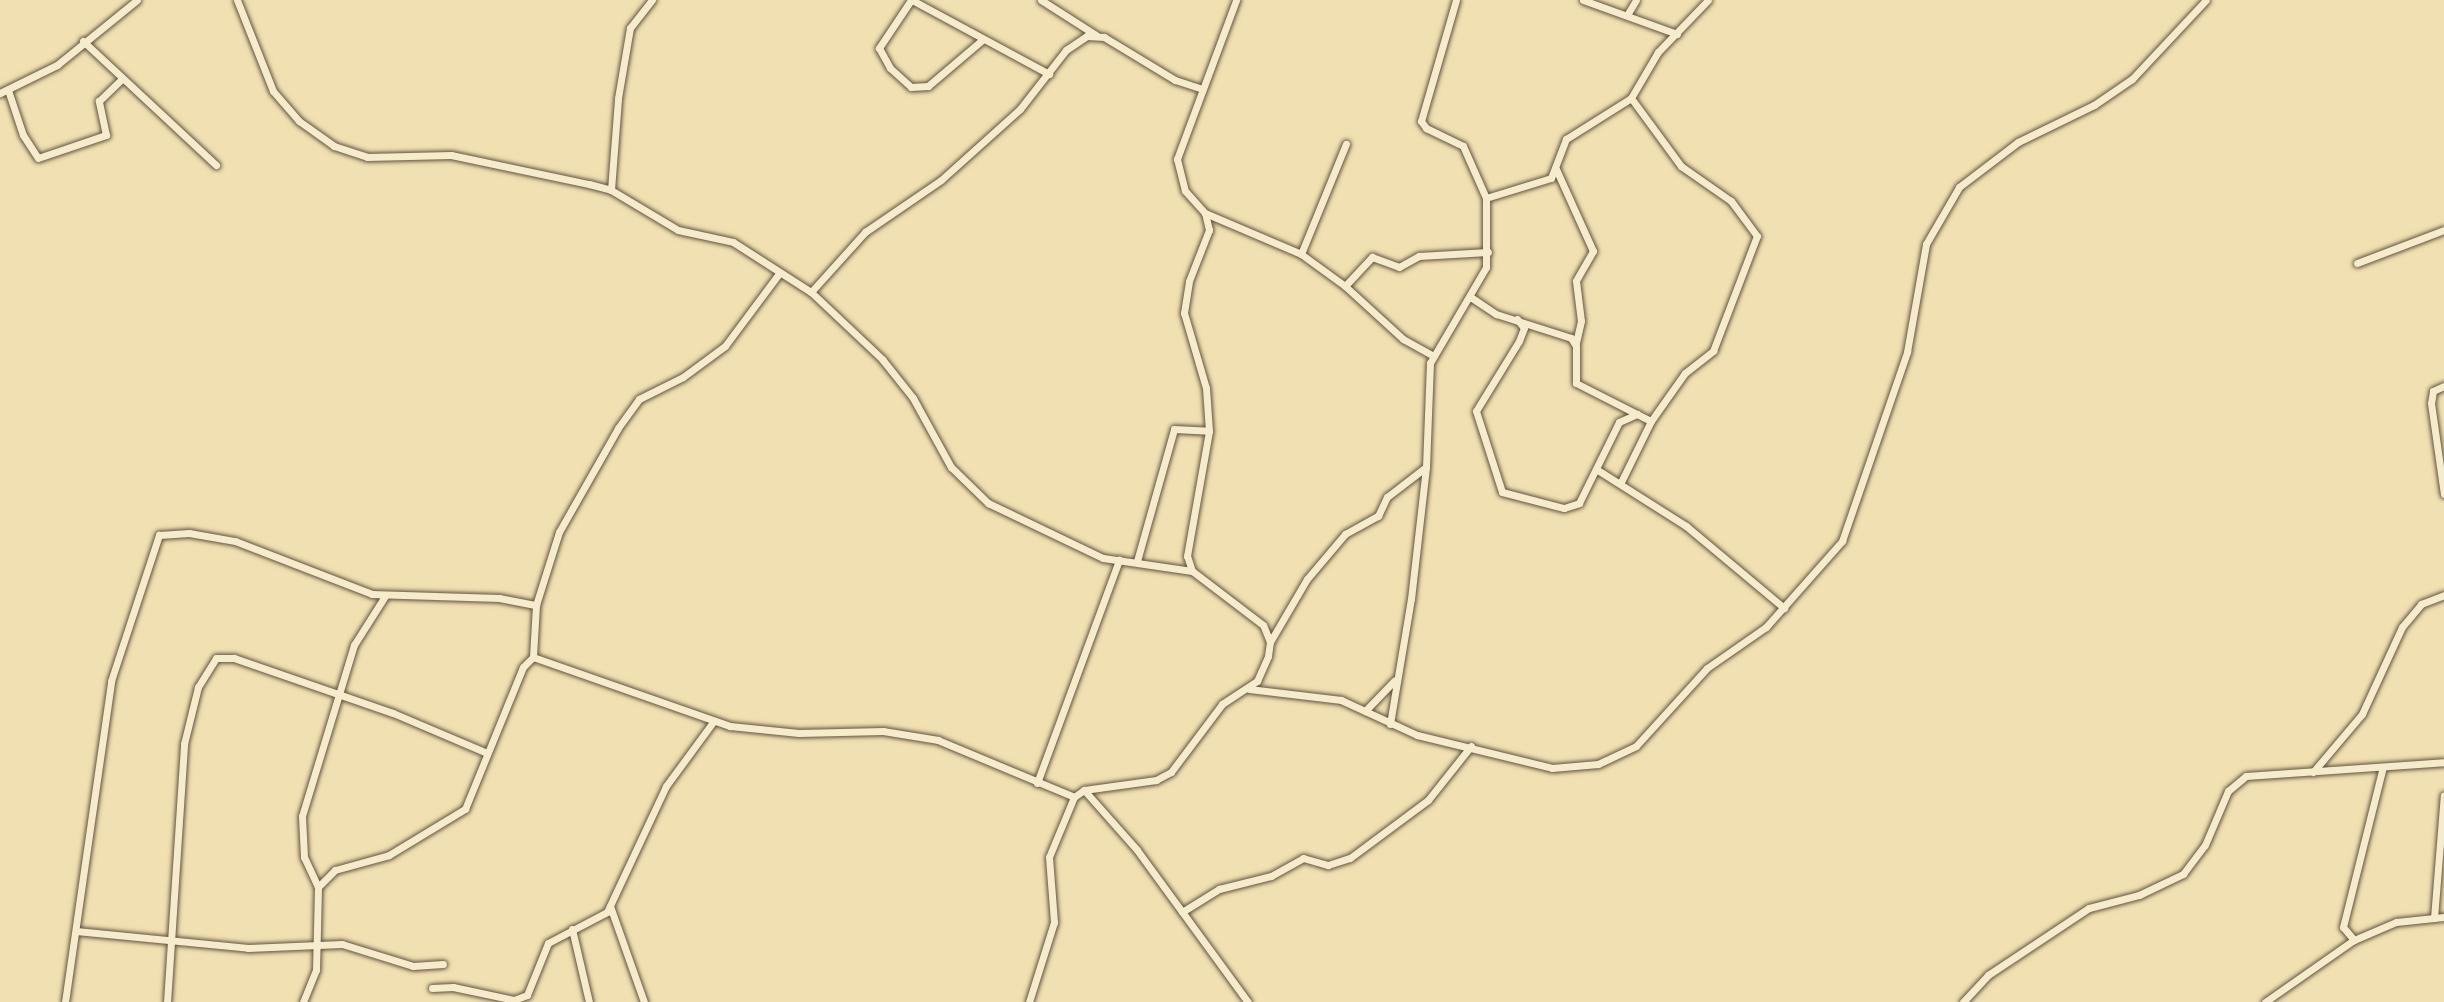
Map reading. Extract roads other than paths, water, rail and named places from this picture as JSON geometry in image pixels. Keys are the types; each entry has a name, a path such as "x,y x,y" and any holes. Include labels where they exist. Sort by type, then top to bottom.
{"street":[{"path":"122,79 99,101 106,135 38,158 23,135 4,91 44,73 137,0"},
{"path":"237,0 273,91 299,121 334,146 367,157 468,158 611,190 678,230 733,242 778,275 811,292 898,377 945,457 972,490 1001,511 1073,547 1119,560 1192,571 1263,625 1270,642"},
{"path":"611,190 618,98 630,28 652,0"},
{"path":"982,40 928,86 911,87 890,68 879,48 911,0 1049,74"},
{"path":"1041,0 1175,80 1203,89"},
{"path":"1236,0 1177,159 1185,191 1205,213 1301,254 1345,286 1403,339 1432,355"},
{"path":"1390,724 1411,599 1426,467 1432,355 1472,298 1488,252 1486,198 1463,146 1421,121 1456,0"},
{"path":"1583,0 1677,34"},
{"path":"1627,15 1636,0"},
{"path":"1486,198 1543,183 1556,169 1570,135 1631,98 1658,52 1708,0"},
{"path":"1249,689 1330,698 1390,724 1552,768 1617,758 1656,727 1707,668 1754,637 1784,608 1832,554 1853,519 1907,352 1926,244 1941,212 1983,164 2132,79 2206,0"},
{"path":"811,292 865,232 941,180 1012,118 1066,50 1096,35"},
{"path":"83,41 216,165"},
{"path":"1621,482 1651,421 1685,373 1713,351 1757,236 1731,201 1681,166 1631,98"},
{"path":"1301,254 1346,144"},
{"path":"1556,169 1593,251 1576,281 1581,321 1576,344 1576,383 1651,421"},
{"path":"1192,571 1189,540 1209,431 1206,388 1184,313 1189,281 1209,230 1205,213"},
{"path":"2357,263 2444,230"},
{"path":"1345,286 1372,257 1399,267 1419,256 1488,252"},
{"path":"318,887 335,870 389,855 465,809 485,752 523,667 533,657 536,605 571,504 633,406 725,346 778,275"},
{"path":"1472,298 1496,314 1552,328 1576,344"},
{"path":"1517,319 1524,328 1519,341 1476,411 1499,488 1507,495 1574,506 1590,488 1619,422 1637,414"},
{"path":"2444,386 2433,391 2431,403 2444,494"},
{"path":"1137,561 1174,429 1209,431"},
{"path":"1029,1002 1054,922 1049,857 1074,797 1084,790 1156,780 1171,772 1222,704 1249,689 1265,669 1270,642 1307,579 1345,534 1378,516 1384,500 1426,467"},
{"path":"1596,469 1686,526 1784,608"},
{"path":"65,1002 111,681 159,535 189,533 235,541 385,596 499,598 536,605"},
{"path":"1037,783 1119,560"},
{"path":"2313,772 2362,714 2402,627 2427,600 2444,595"},
{"path":"303,1002 315,978 318,887 307,868 300,828 354,645 385,596"},
{"path":"167,1002 168,938 186,767 184,744 207,668 226,656 485,752"},
{"path":"533,657 713,722 799,733 862,730 916,736 960,749 1074,797"},
{"path":"1365,711 1396,680"},
{"path":"432,988 453,987 514,1000 527,999 543,948 572,929 597,920 609,906 666,786 713,722"},
{"path":"1182,912 1219,889 1271,876 1303,858 1328,865 1350,858 1419,808 1471,746"},
{"path":"1963,1002 2007,961 2089,908 2139,895 2183,874 2205,845 2218,810 2237,781 2254,774 2444,762"},
{"path":"2354,940 2343,927 2383,767"},
{"path":"1084,790 1182,912 1248,1002"},
{"path":"2434,918 2444,795"},
{"path":"609,906 644,1002"},
{"path":"2265,1002 2354,940 2396,922 2444,917"},
{"path":"572,929 589,1002"},
{"path":"76,931 248,948 310,949 316,944 342,944 413,966 443,964"}]}
